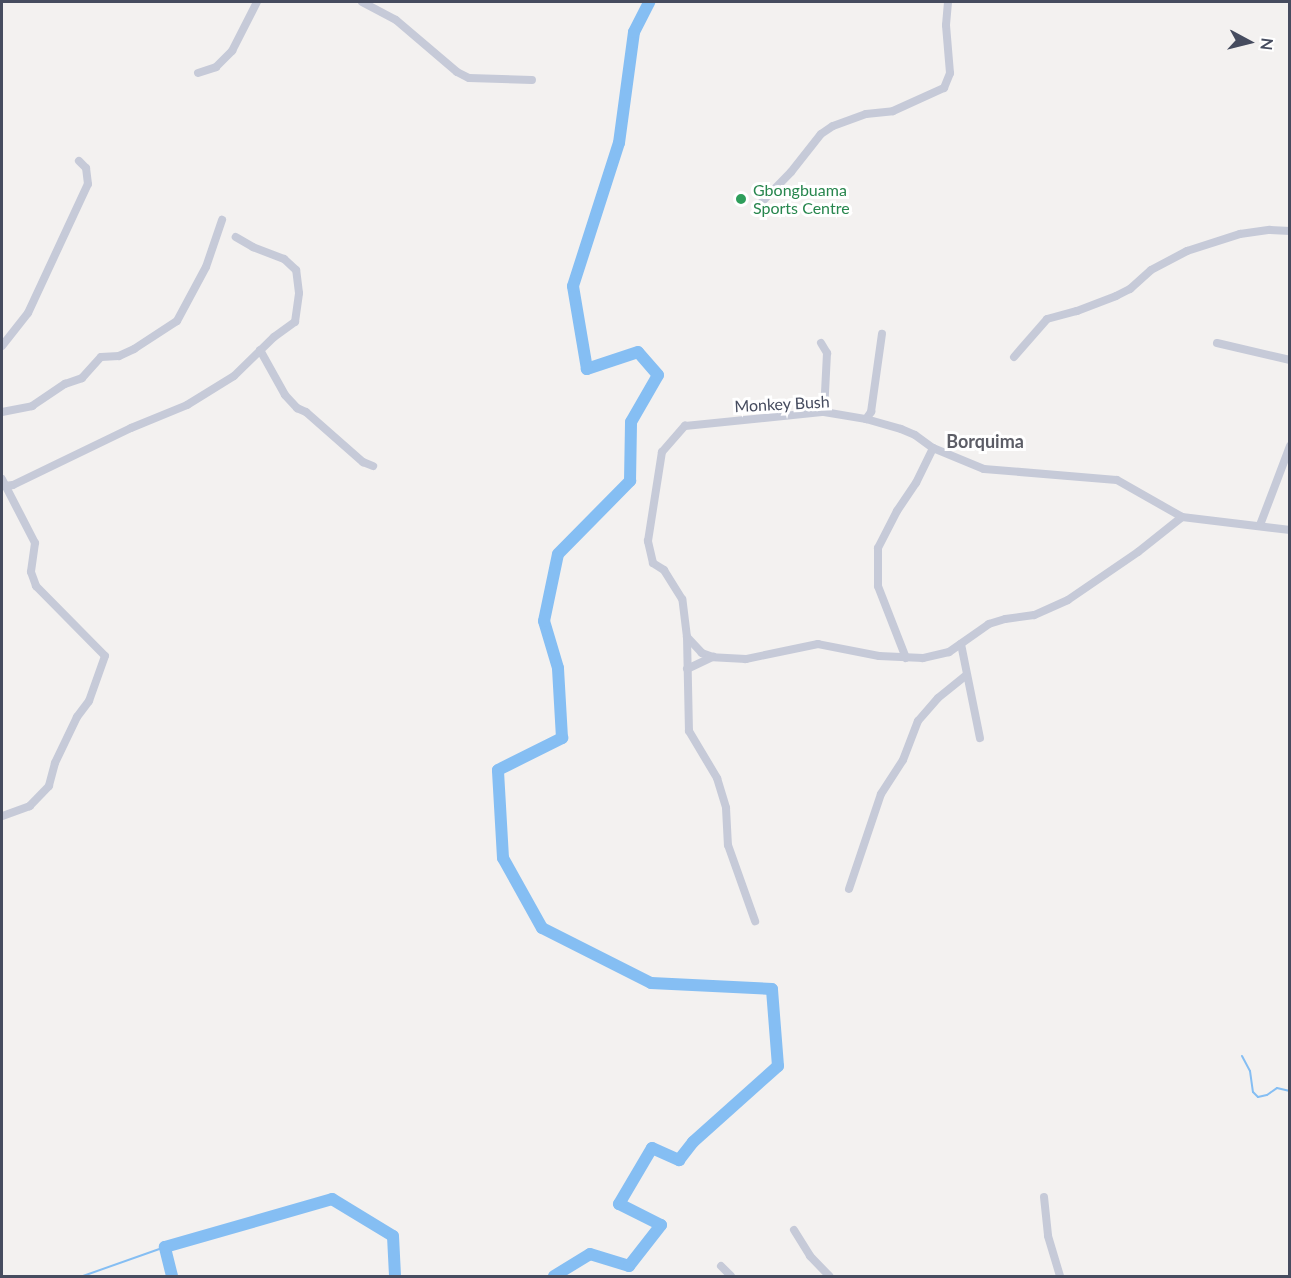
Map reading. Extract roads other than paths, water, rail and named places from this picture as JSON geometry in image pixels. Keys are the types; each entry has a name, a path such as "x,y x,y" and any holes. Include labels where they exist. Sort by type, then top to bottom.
{"street":[{"path":"198,74 216,67 232,51 257,2"},
{"path":"362,2 396,20 457,72 469,78 532,80"},
{"path":"757,207 827,130 856,117 893,111 944,88 950,73 946,25 948,2"},
{"path":"2,346 28,313 88,184 86,168 79,161"},
{"path":"2,412 32,405 65,384 82,378 101,357 119,356 134,349 177,321 206,267 222,220"},
{"path":"1014,357 1035,329 1047,319 1077,312 1130,289 1151,270 1187,251 1240,234 1270,230 1290,231"},
{"path":"3,483 13,485 130,428 187,405 234,376 260,350 295,322 298,276 292,264 236,237"},
{"path":"866,419 871,412 882,334"},
{"path":"821,343 827,353 824,412"},
{"path":"1217,343 1290,360"},
{"path":"260,350 285,395 297,408 306,412 363,462 373,466"},
{"name":"Monkey Bush","path":"687,637 682,599 664,570 653,562 648,541 662,452 685,426 824,412 866,419 915,435 933,448 966,463 996,472 1117,480 1182,517 1290,530"},
{"path":"1260,525 1290,446"},
{"path":"906,658 878,586 878,548 916,483 933,448"},
{"path":"2,816 30,806 49,786 55,764 77,717 89,701 105,656 36,586 32,572 35,543 3,483"},
{"path":"687,637 702,653 713,657 746,659 768,657 804,645 818,644 879,656 906,658 936,656 961,644 989,624 1034,615 1068,600 1138,552 1182,517"},
{"path":"687,637 688,731 717,778 727,815 728,845 755,921"},
{"path":"961,644 980,738"},
{"path":"687,669 713,657"},
{"path":"849,889 881,794 903,760 918,721 938,698 966,675"},
{"path":"1044,1197 1048,1236 1060,1276"},
{"path":"794,1230 810,1257 829,1276"},
{"path":"721,1266 731,1276"}],"waterway":[{"path":"554,1276 590,1254 629,1266 661,1225 619,1204 652,1148 679,1160 693,1142 778,1066 772,989 651,983 542,928 503,858 498,770 562,738 558,668 544,621 558,554 630,481 631,422 658,375 638,352 587,369 573,286 619,143 634,32 649,2"},
{"path":"1242,1056 1250,1071 1253,1092 1258,1097 1267,1095 1277,1088 1290,1091"},
{"path":"172,1276 165,1247 332,1199 393,1236 395,1276"},
{"path":"83,1276 165,1247"}],"place":[{"name":"Gbongbuama Sports Centre","path":"741,199"}],"district":[{"name":"Borquima","path":"985,441"}]}
